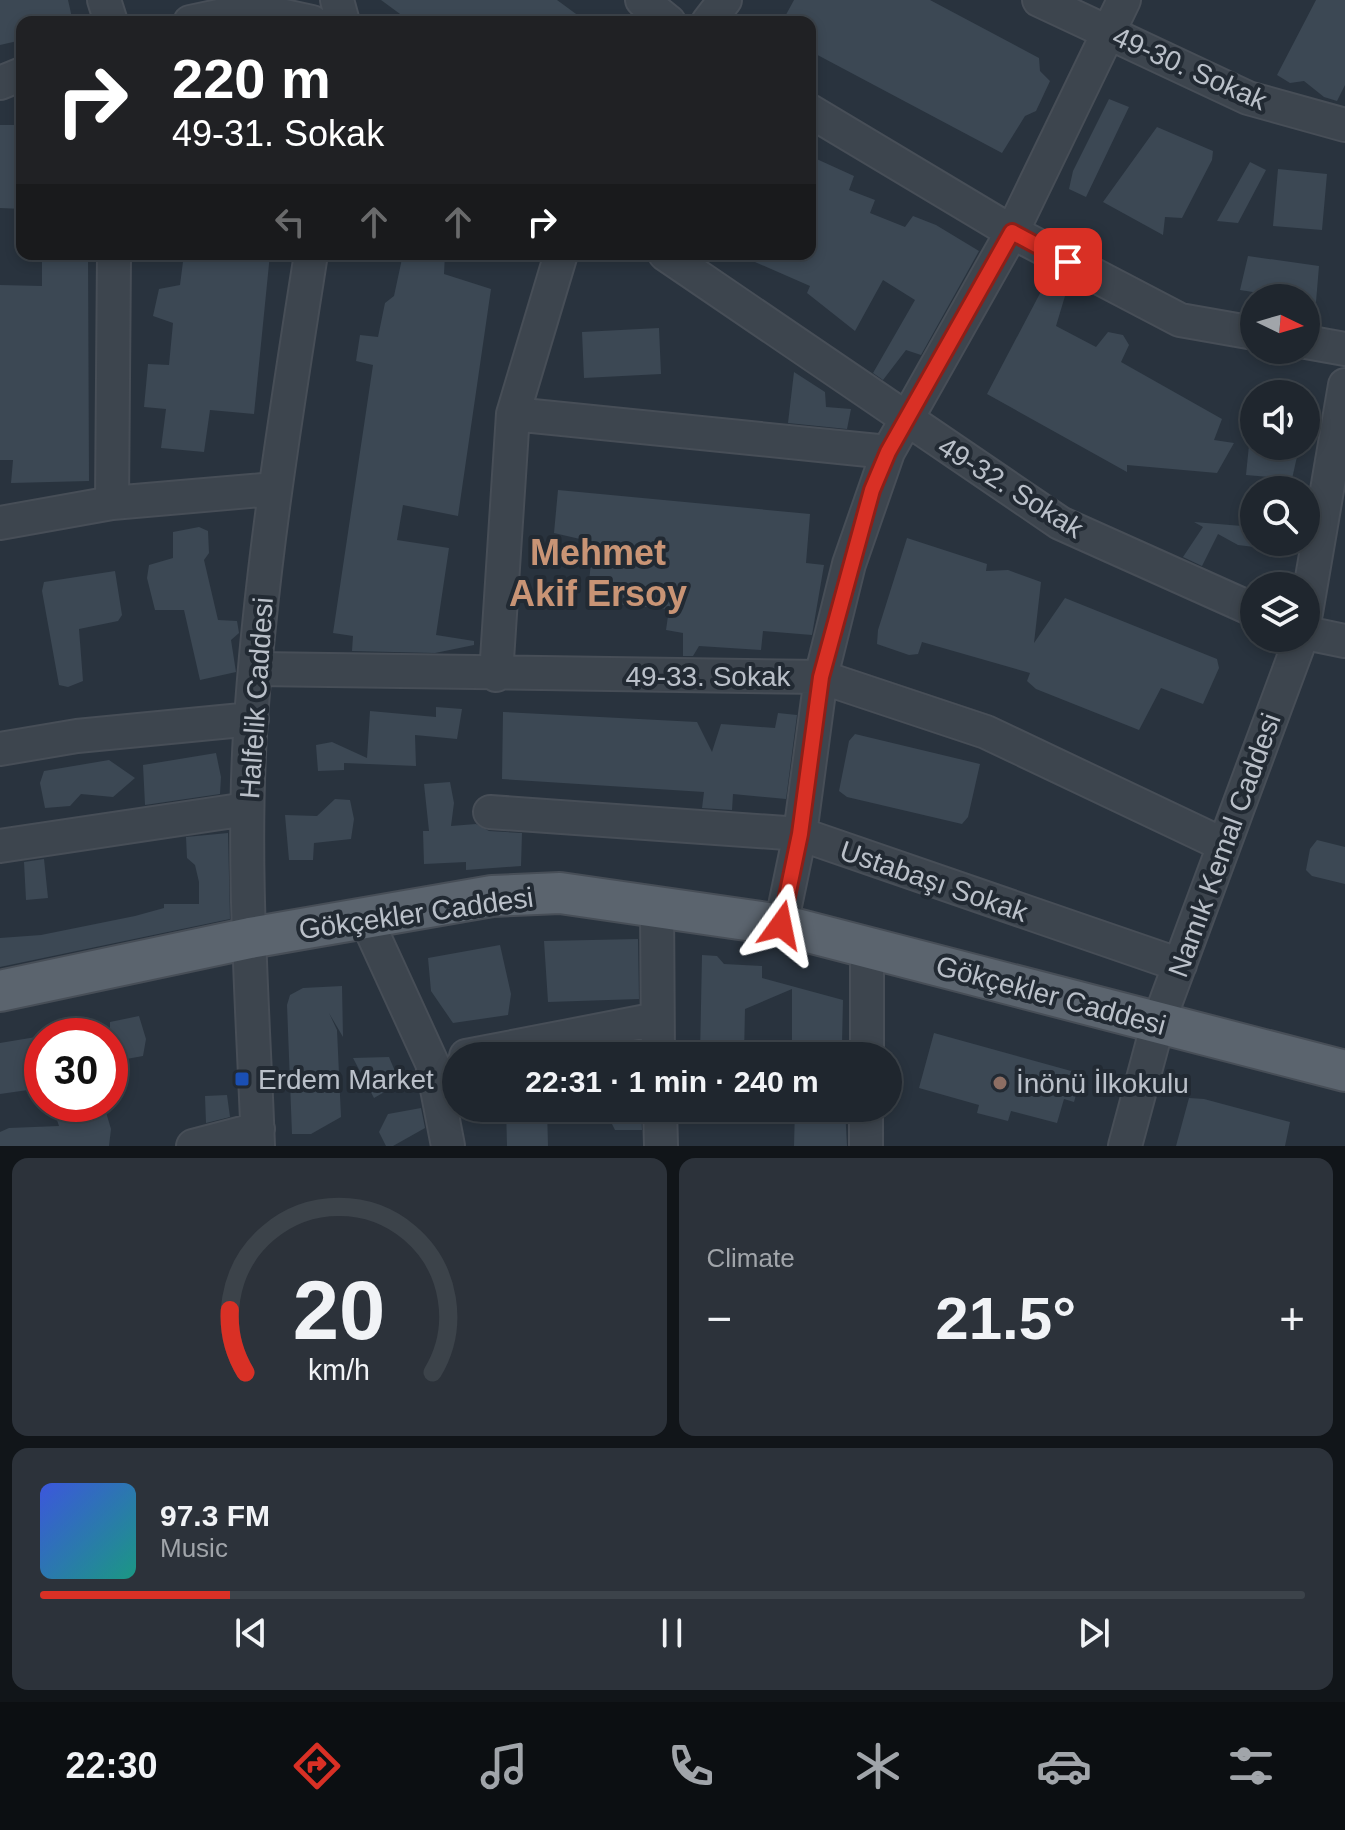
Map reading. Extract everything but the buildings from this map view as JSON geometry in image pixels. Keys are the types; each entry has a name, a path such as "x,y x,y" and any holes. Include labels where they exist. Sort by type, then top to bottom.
{"main road":[{"name":"Gökçekler Caddesi","path":"0,991 250,938 492,896 560,893 657,904 781,925 1345,1071"}],"street":[{"path":"642,0 662,16"},
{"path":"713,16 725,0"},
{"name":"49-30. Sokak","path":"1039,0 1248,98 1345,125"},
{"path":"781,925 800,834 821,677 849,564 888,452 1012,232 1124,0"},
{"path":"219,16 252,9 284,16"},
{"path":"816,115 1012,232 1180,320 1240,331"},
{"path":"112,503 114,260"},
{"name":"Halfelik Caddesi","path":"258,1137 247,809 252,719 274,489 310,260"},
{"path":"496,675 513,414 559,260"},
{"name":"49-32. Sokak","path":"674,260 770,322 906,421 1060,523 1240,604"},
{"path":"1320,345 1345,349"},
{"path":"1313,572 1345,385"},
{"path":"513,414 888,452"},
{"path":"0,523 112,503 274,489"},
{"path":"1320,636 1345,641"},
{"name":"Namık Kemal Caddesi","path":"1125,1146 1158,1023 1296,652"},
{"name":"49-33. Sokak","path":"257,669 496,675 821,677 986,732 1222,844"},
{"path":"0,749 77,736 252,719"},
{"path":"0,846 247,809"},
{"name":"Ustabaşı Sokak","path":"490,812 800,834 1180,965"},
{"path":"657,904 658,1042"},
{"path":"366,919 442,1056"},
{"path":"867,947 867,1042"},
{"path":"538,1042 657,1019"},
{"path":"447,1122 448,1146"},
{"path":"660,1122 661,1146"},
{"path":"866,1122 866,1146"},
{"path":"193,1146 258,1137"}],"place":[{"name":"Erdem Market","path":"242,1079"},
{"name":"İnönü İlkokulu","path":"1000,1083"}],"district":[{"name":"Mehmet Akif Ersoy","path":"598,572"}],"route":[{"path":"781,925 800,834 821,677 849,564 872,490 888,452 1012,232 1068,262"}]}
